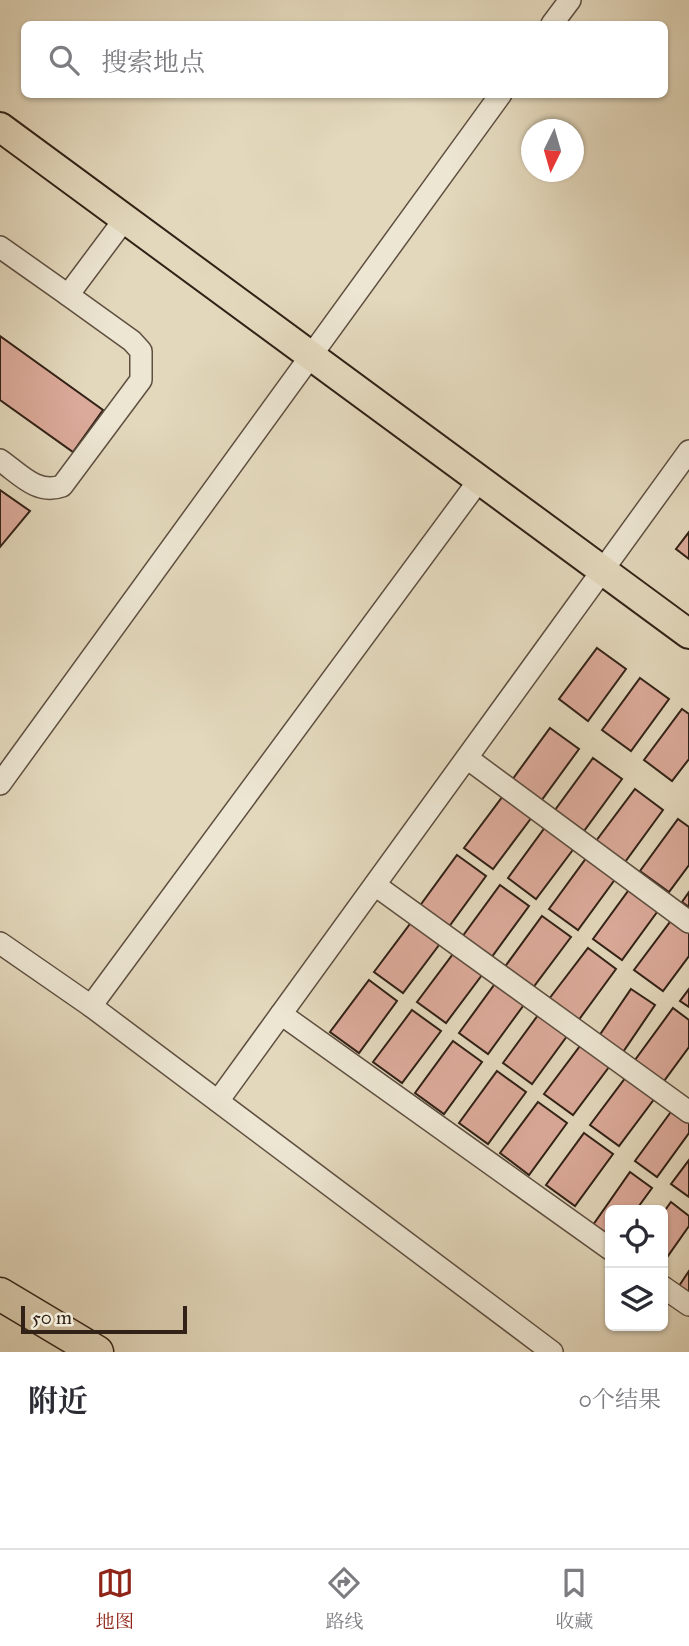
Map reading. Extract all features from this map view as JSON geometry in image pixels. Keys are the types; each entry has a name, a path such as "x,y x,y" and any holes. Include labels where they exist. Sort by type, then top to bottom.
{"highway":[{"path":"0,1294 97,1352"}],"main road":[{"path":"0,127 689,634"}],"street":[{"path":"554,21 570,0"},
{"path":"0,784 498,98"},
{"path":"68,295 124,220"},
{"path":"0,247 132,341 141,351 141,380 62,486 51,490 38,488 0,460"},
{"path":"218,1101 689,451"},
{"path":"91,1006 480,479"},
{"path":"467,758 689,922"},
{"path":"375,885 689,1112"},
{"path":"0,943 91,1006 552,1352"},
{"path":"281,1014 605,1245"},
{"path":"668,1291 689,1306"}],"building":[{"path":"0,336 103,410 73,452 0,400"},
{"path":"0,490 30,511 0,547"},
{"path":"689,532 689,559 676,549"},
{"path":"597,648 626,669 588,721 559,699"},
{"path":"640,678 669,699 631,751 602,730"},
{"path":"682,709 689,714 689,759 672,781 644,760"},
{"path":"550,728 579,749 541,801 512,780"},
{"path":"593,758 622,779 584,831 555,810"},
{"path":"635,789 663,810 625,862 596,841"},
{"path":"503,796 532,817 493,869 464,848"},
{"path":"678,819 689,827 689,865 669,892 640,871"},
{"path":"546,826 575,847 536,899 508,878"},
{"path":"457,855 486,876 448,928 419,907"},
{"path":"587,857 616,878 578,930 549,909"},
{"path":"500,885 529,906 491,958 462,937"},
{"path":"631,887 660,908 622,960 593,939"},
{"path":"689,892 689,907 682,902"},
{"path":"542,916 571,937 532,989 504,968"},
{"path":"673,918 689,930 689,956 663,991 634,970"},
{"path":"413,920 442,941 403,993 374,972"},
{"path":"588,948 616,969 578,1021 549,999"},
{"path":"456,950 485,971 446,1023 417,1002"},
{"path":"369,980 397,1001 359,1053 330,1032"},
{"path":"497,981 526,1002 488,1054 459,1033"},
{"path":"631,989 655,1005 623,1052 599,1036"},
{"path":"689,989 689,1007 680,1001"},
{"path":"673,1008 689,1020 689,1047 664,1081 635,1060"},
{"path":"412,1010 441,1031 402,1083 373,1062"},
{"path":"541,1011 570,1032 532,1084 503,1063"},
{"path":"453,1041 482,1062 444,1114 415,1093"},
{"path":"583,1042 612,1063 573,1115 544,1094"},
{"path":"497,1071 526,1092 488,1144 459,1123"},
{"path":"629,1073 658,1094 619,1146 590,1125"},
{"path":"538,1102 567,1123 529,1175 500,1153"},
{"path":"673,1109 689,1120 689,1133 657,1177 635,1161"},
{"path":"584,1133 613,1154 575,1206 546,1185"},
{"path":"689,1160 689,1197 671,1184"},
{"path":"630,1172 652,1188 640,1205 607,1205"},
{"path":"671,1202 689,1216 689,1226 668,1256 668,1206"},
{"path":"605,1208 605,1233 593,1225"},
{"path":"689,1271 689,1293 679,1286"}]}
